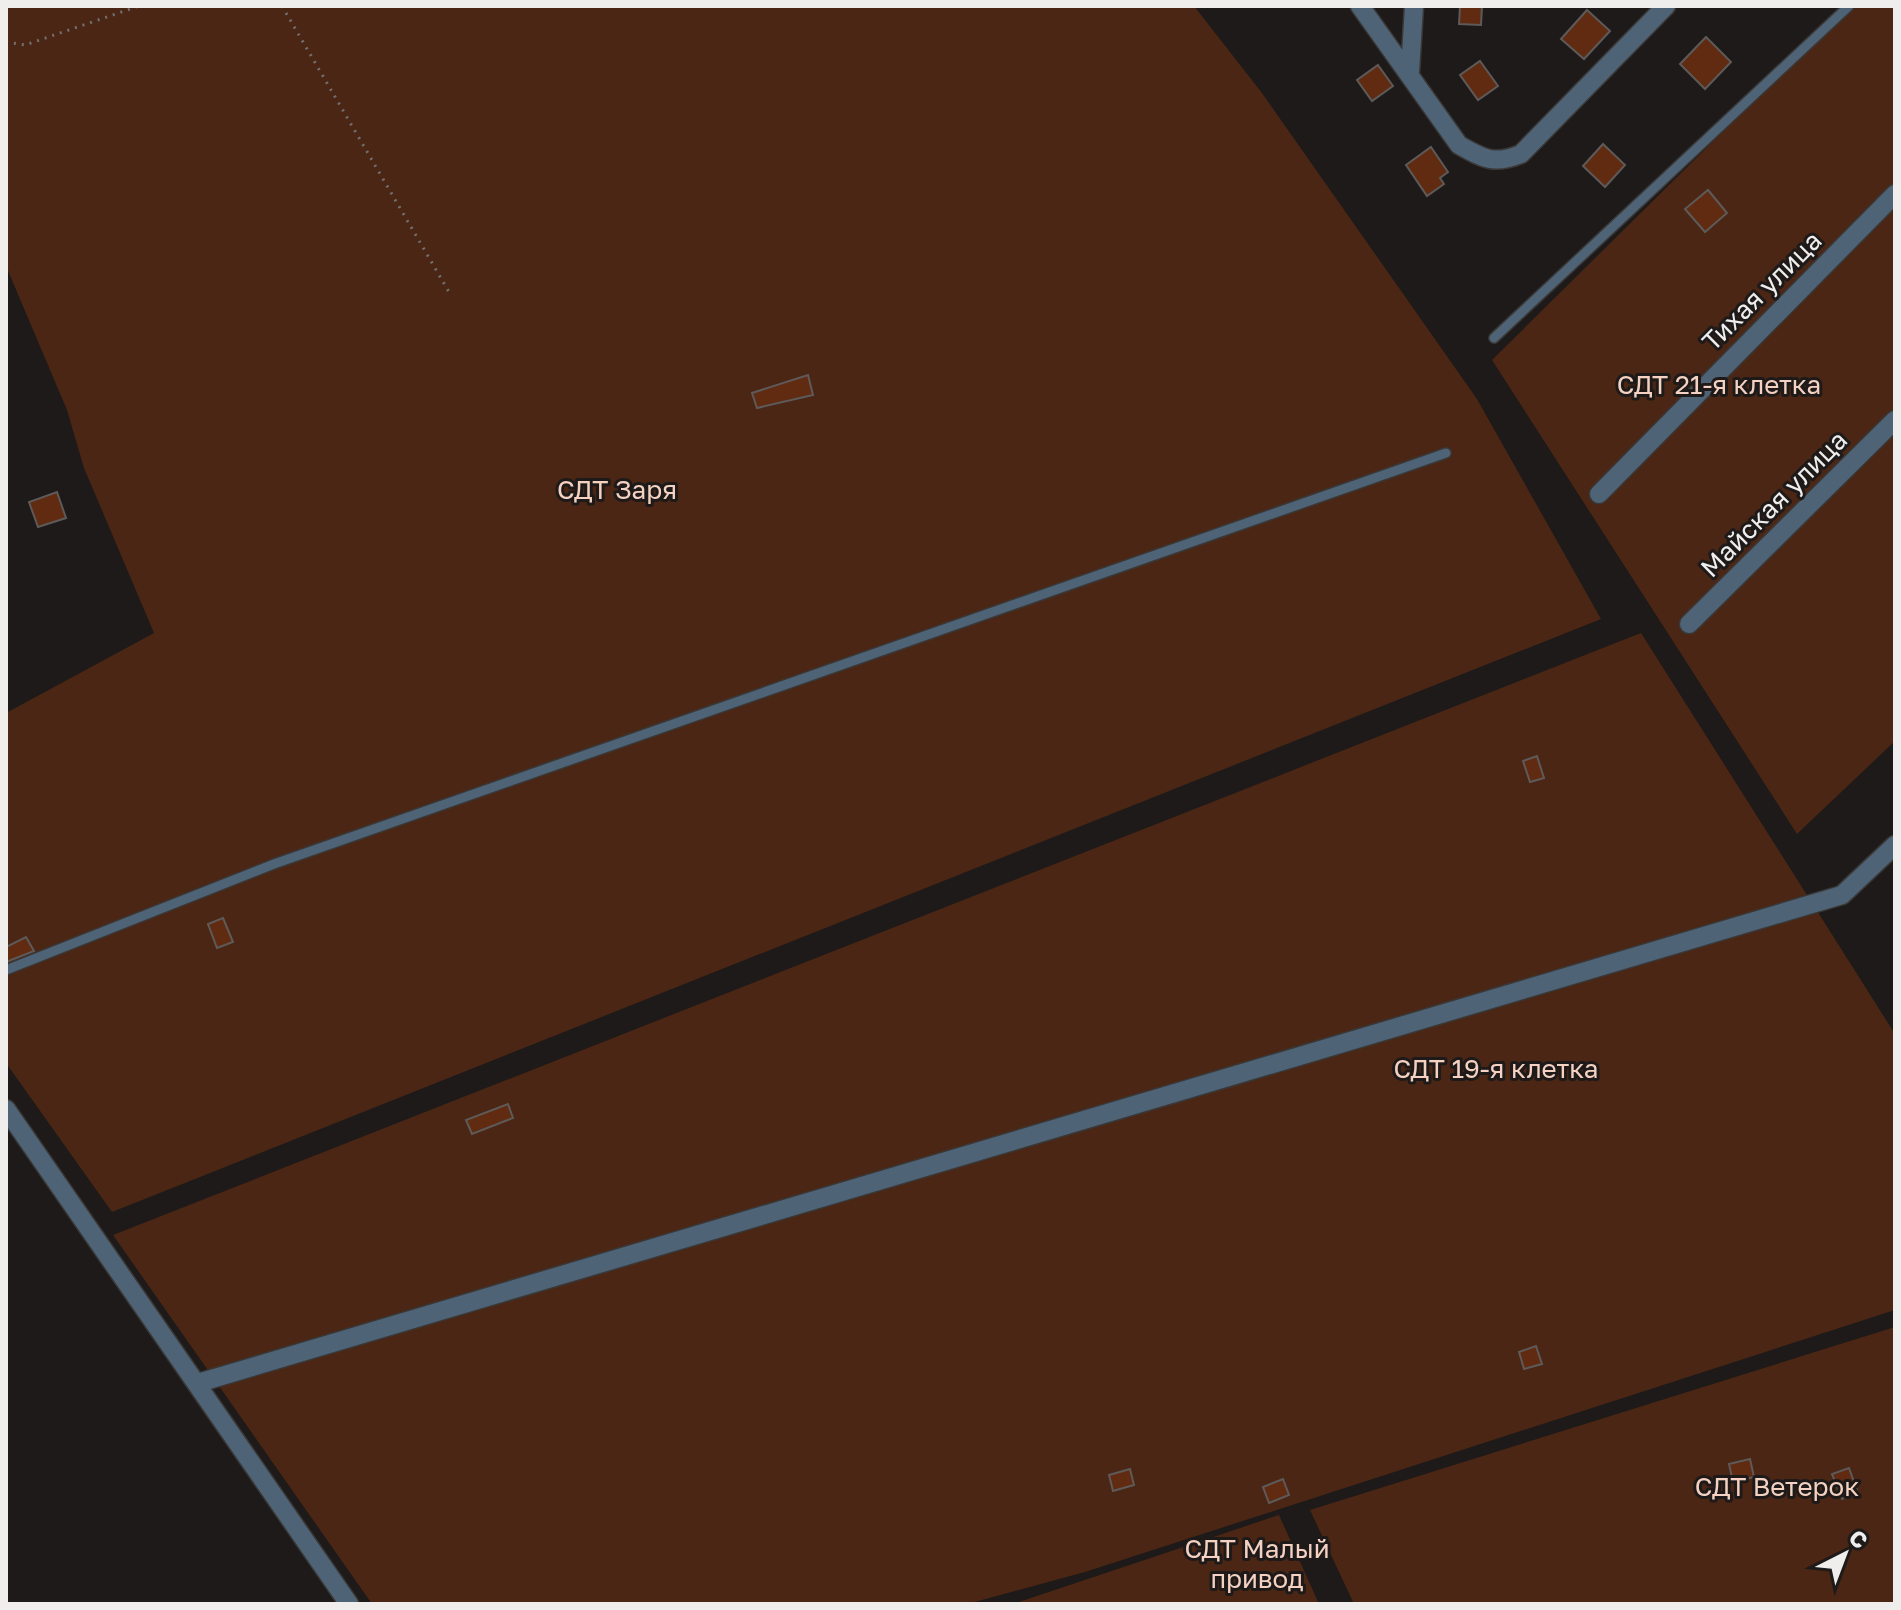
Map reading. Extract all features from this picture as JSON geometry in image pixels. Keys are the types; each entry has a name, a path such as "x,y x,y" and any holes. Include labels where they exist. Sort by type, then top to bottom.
{"street":[{"path":"1360,6 1410,72 1459,145 1481,158 1502,162 1521,154 1666,6"},
{"path":"1410,72 1414,6"},
{"name":"Тихая улица","path":"1599,494 1895,194"},
{"name":"Майская улица","path":"1689,624 1895,420"},
{"path":"198,1383 1842,895 1895,845"},
{"path":"6,1109 349,1604"}],"lane":[{"path":"1494,338 1849,6"},
{"path":"6,970 274,864 1446,453"}],"path":[{"path":"6,42 25,45 139,6"},
{"path":"282,6 449,292"}],"green space":[{"name":"СДТ Заря","path":"6,6 1194,6 1262,93 1477,399 1601,619 112,1212 6,1063 6,713 154,633 84,468 67,410 6,266"},
{"name":"СДТ 21-я клетка","path":"1850,6 1895,6 1895,741 1797,834 1492,360"},
{"name":"СДТ 19-я клетка","path":"1641,633 1895,1034 1895,1310 1085,1572 967,1604 372,1604 113,1235"},
{"name":"СДТ Ветерок","path":"1895,1327 1895,1604 1354,1604 1310,1510"},
{"name":"СДТ Малый привод","path":"1279,1515 1319,1604 1013,1604"}],"building":[{"path":"1460,6 1482,6 1481,25 1459,24"},
{"path":"1587,10 1610,31 1584,59 1561,39"},
{"path":"1706,37 1731,62 1705,89 1680,64"},
{"path":"1480,61 1498,86 1478,100 1460,75"},
{"path":"1378,65 1393,86 1372,101 1357,80"},
{"path":"1603,144 1625,165 1605,187 1583,166"},
{"path":"1431,147 1448,172 1440,178 1444,184 1427,196 1406,165"},
{"path":"1708,190 1727,213 1705,232 1685,209"},
{"path":"808,375 813,395 757,408 752,393"},
{"path":"57,492 66,518 38,527 29,502"},
{"path":"1537,756 1544,778 1530,782 1523,761"},
{"path":"223,918 233,942 217,948 208,924"},
{"path":"26,937 34,951 6,962 6,947"},
{"path":"508,1104 513,1118 472,1134 466,1120"},
{"path":"1536,1346 1542,1364 1524,1369 1519,1352"},
{"path":"1750,1459 1754,1477 1733,1482 1729,1464"},
{"path":"1849,1468 1858,1493 1842,1499 1832,1474"},
{"path":"1130,1469 1134,1485 1113,1491 1109,1475"},
{"path":"1283,1479 1289,1495 1269,1503 1263,1487"}]}
